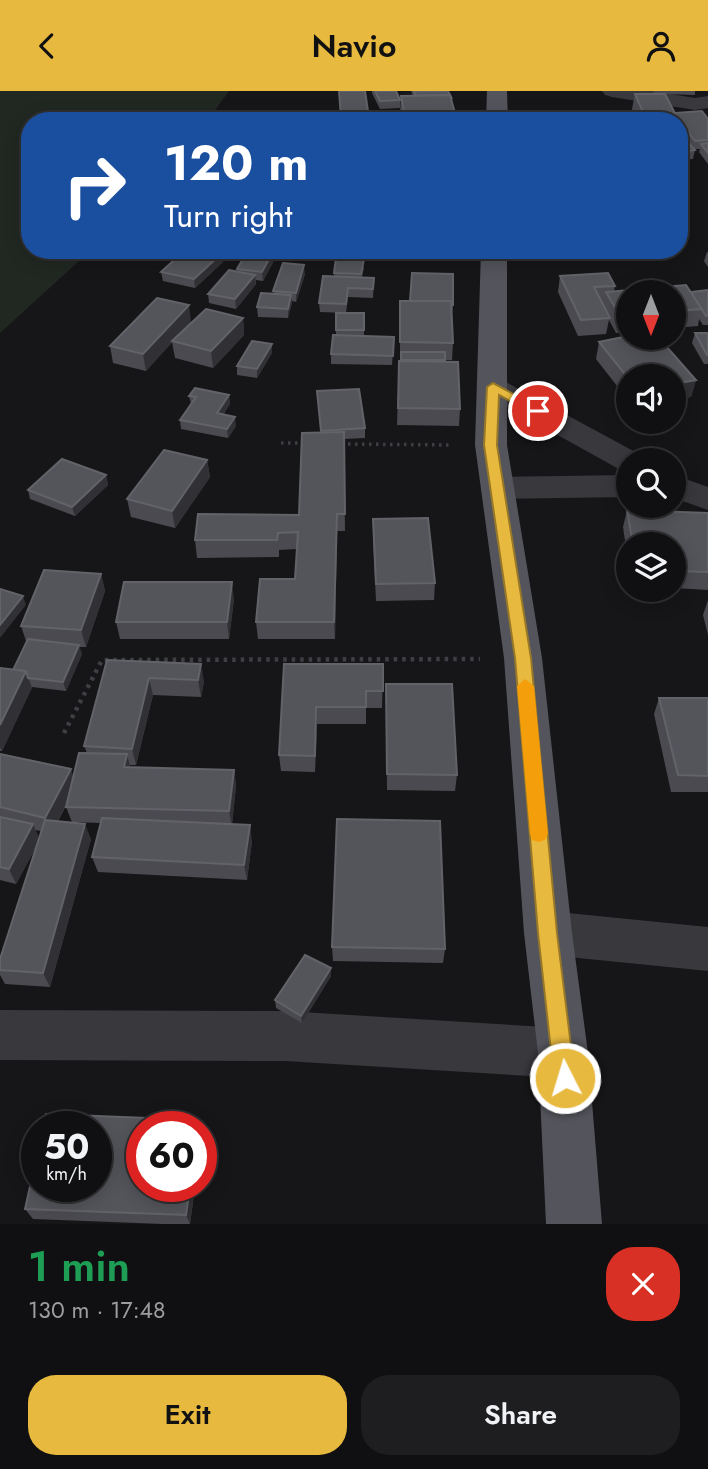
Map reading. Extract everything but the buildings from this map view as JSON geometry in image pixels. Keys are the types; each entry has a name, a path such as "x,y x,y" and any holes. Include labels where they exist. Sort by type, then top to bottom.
{"main road":[{"path":"497,112 498,91"},
{"path":"494,259 491,445 523,658 548,933 563,1053 574,1224"}],"street":[{"path":"612,91 704,107"},
{"path":"493,387 616,454"},
{"path":"498,488 616,486"},
{"path":"686,491 708,499"},
{"path":"548,933 708,949"},
{"path":"0,1035 285,1036 563,1053"}],"path":[{"path":"281,443 314,443"},
{"path":"337,444 491,445"},
{"path":"64,733 102,660 523,658"}],"shaded area":[{"path":"0,91 229,91 214,112 21,112 21,259 81,259 0,333"}],"slow traffic":[{"path":"525,686 539,834"}],"route":[{"path":"538,411 493,387 491,445 523,658 548,933 565,1078"}]}
